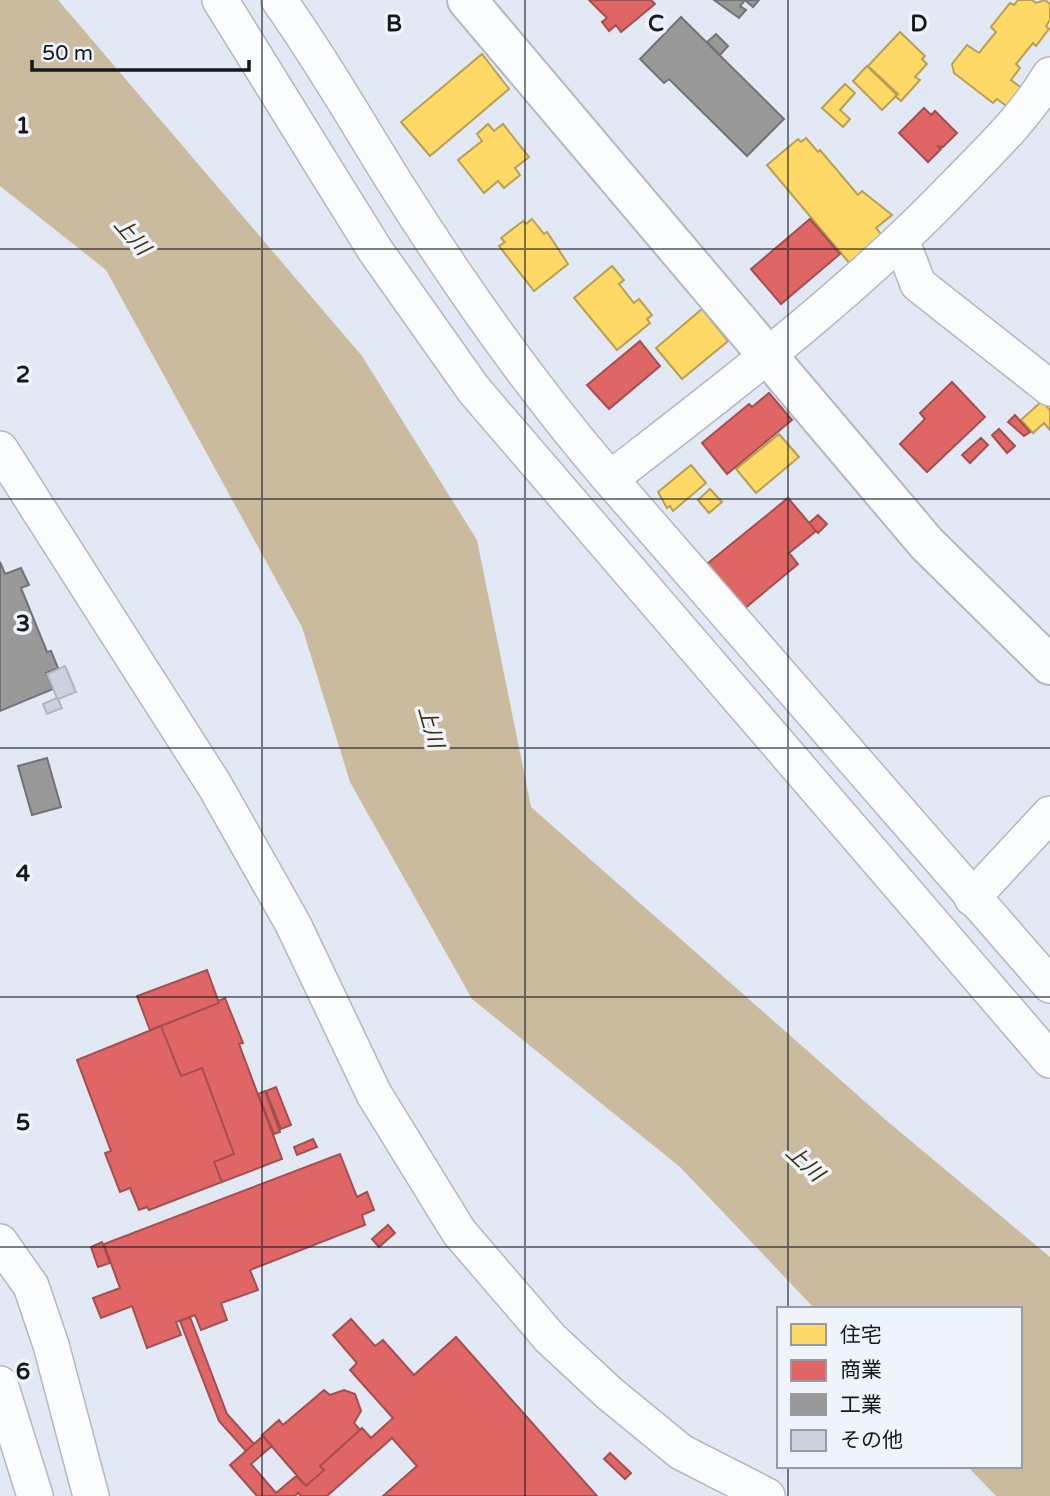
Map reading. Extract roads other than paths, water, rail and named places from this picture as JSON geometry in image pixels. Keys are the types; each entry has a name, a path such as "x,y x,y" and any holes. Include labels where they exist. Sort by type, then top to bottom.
{"street":[{"path":"220,0 374,250 474,390 1050,1060"},
{"path":"279,0 315,51 396,184 473,300 567,429 1050,985"},
{"path":"467,0 766,358 927,544 1050,665"},
{"path":"610,479 766,358 902,242 1029,109 1050,75"},
{"path":"902,242 919,284 1050,388"},
{"path":"0,449 215,786 293,925 374,1094 459,1232 551,1338 609,1393 681,1452 767,1496"},
{"path":"972,898 1050,814"},
{"path":"3,1258 31,1286 51,1345 91,1496"},
{"path":"0,1384 35,1496"}],"water":[{"name":"上川","path":"0,0 58,0 362,356 477,540 531,807 887,1121 1050,1257 1050,1496 996,1496 969,1468 1022,1468 1022,1307 813,1307 680,1167 472,999 350,782 302,627 106,270 0,186"}]}
